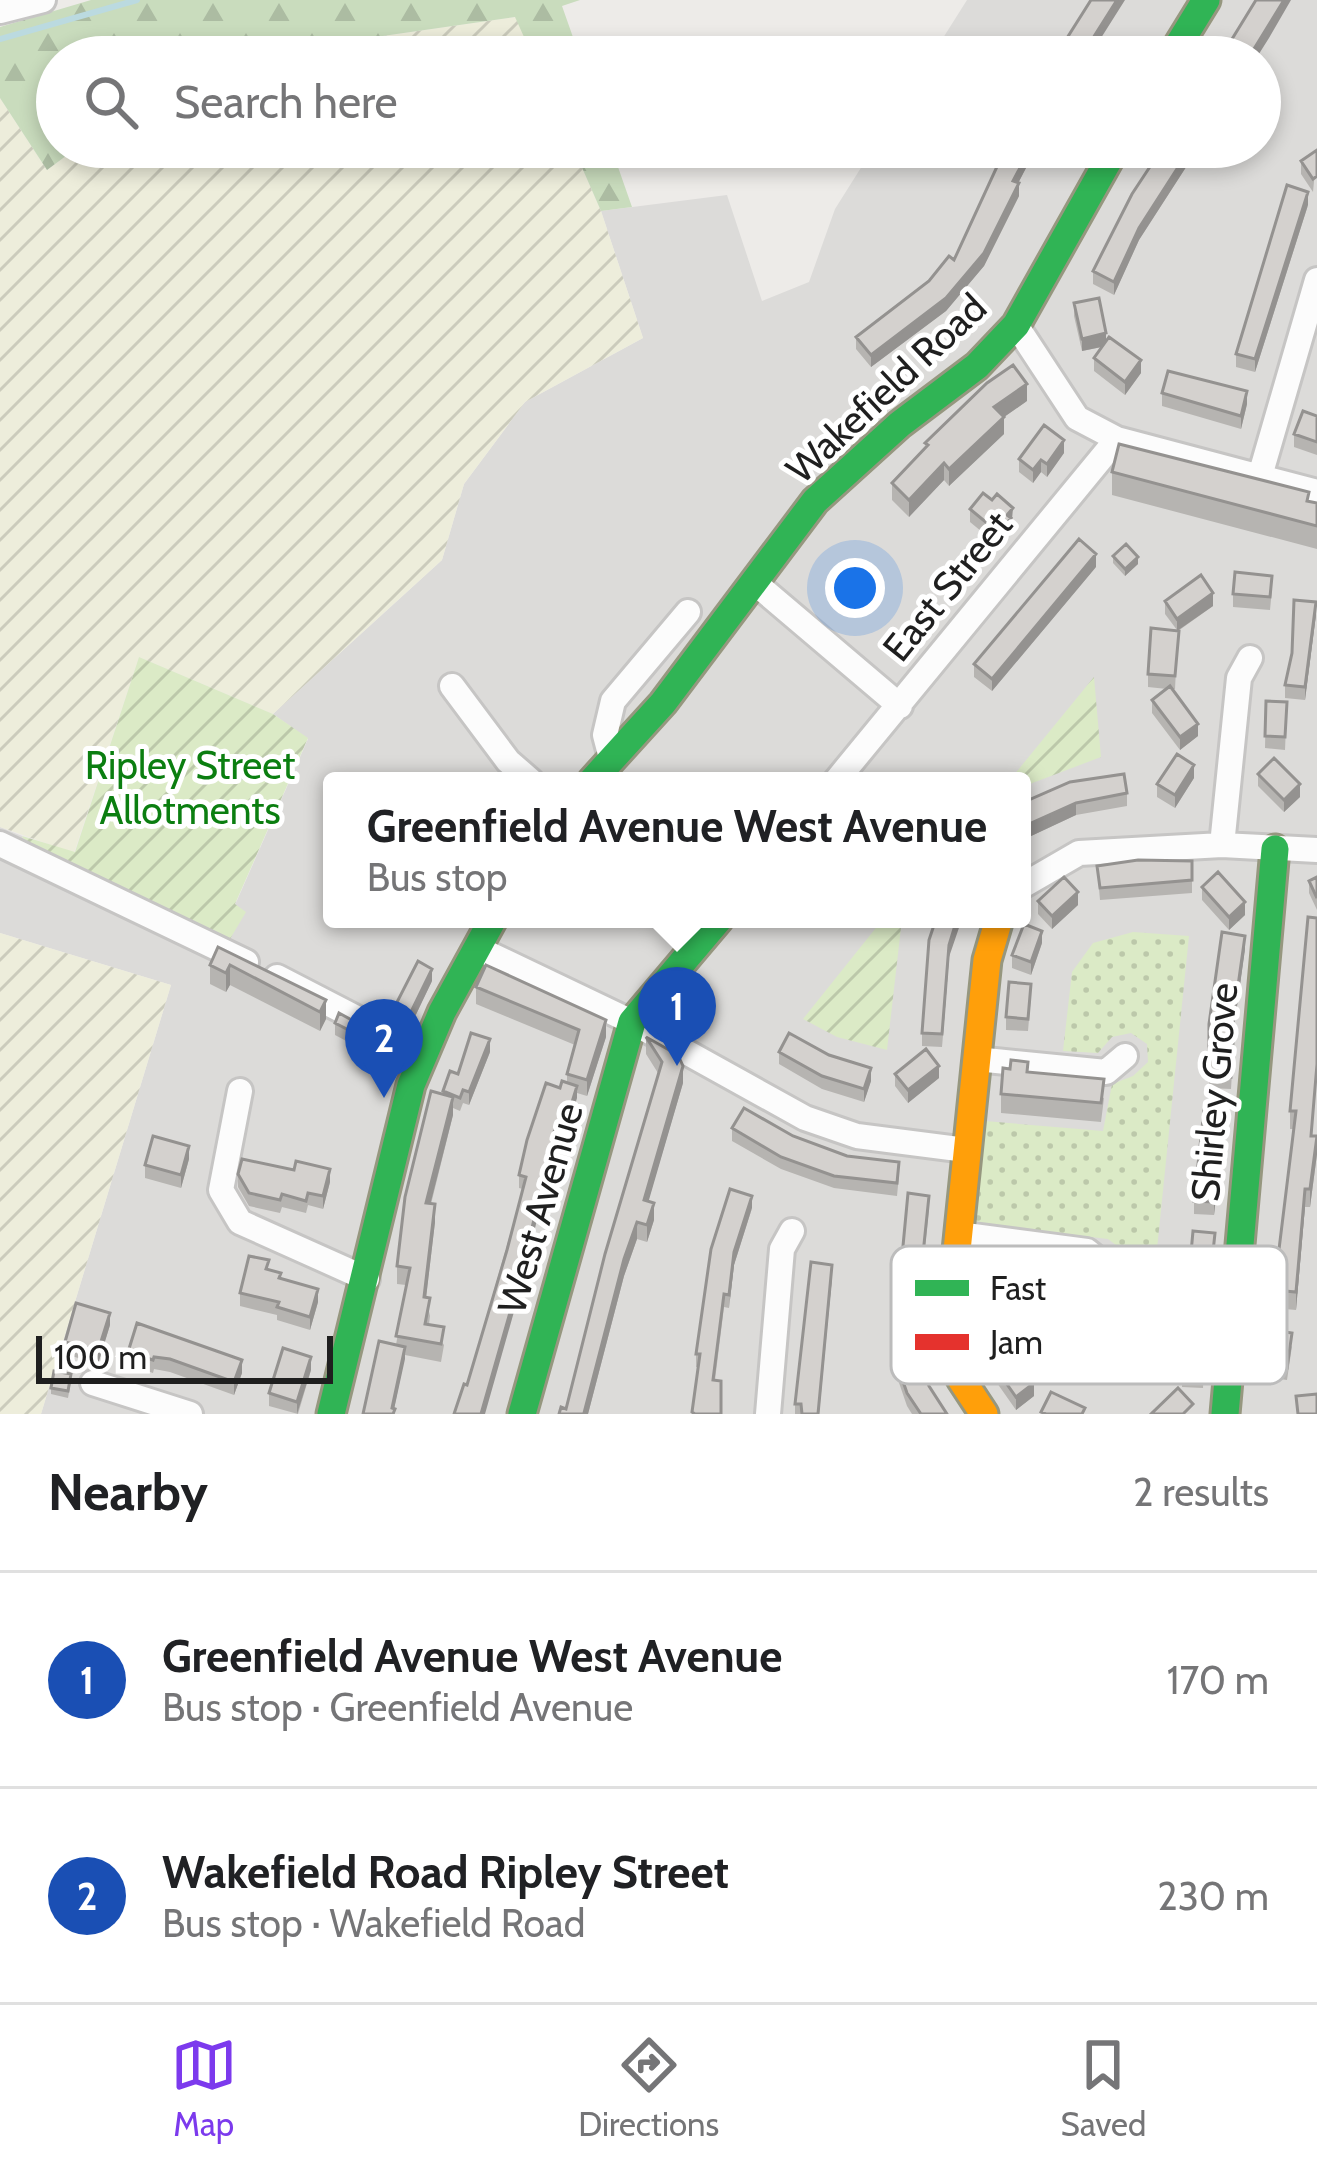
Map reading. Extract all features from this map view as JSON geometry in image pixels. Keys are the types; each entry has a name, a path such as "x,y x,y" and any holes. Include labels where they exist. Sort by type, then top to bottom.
{"street":[{"path":"0,11 43,0"},
{"path":"1184,36 1206,0"},
{"name":"Wakefield Road","path":"599,772 662,703 815,501 900,424 977,366 1016,325 1104,168"},
{"path":"1260,476 1317,280"},
{"path":"1016,325 1077,418 1117,439 1317,491"},
{"name":"East Street","path":"844,772 1117,439"},
{"path":"755,583 900,706"},
{"path":"611,758 604,735 613,701 688,611"},
{"path":"1222,845 1239,678 1250,658"},
{"path":"452,686 521,772"},
{"path":"0,844 312,993 424,1053"},
{"path":"1031,881 1079,853 1222,845 1317,850"},
{"name":"Shirley Grove","path":"1240,1246 1275,849"},
{"path":"331,1414 367,1279 403,1106 424,1053 488,928"},
{"path":"632,1022 711,928"},
{"path":"957,1246 987,960 996,928"},
{"path":"476,948 632,1022 805,1118 857,1136 966,1150"},
{"name":"West Avenue","path":"522,1414 632,1022"},
{"path":"976,1059 1106,1072 1126,1057"},
{"path":"241,1091 221,1190 240,1222 367,1279"},
{"path":"768,1414 782,1249 792,1231"},
{"path":"958,1234 1049,1246"},
{"path":"93,1383 190,1414"},
{"path":"965,1384 984,1414"},
{"name":"Shirley Grove","path":"1225,1414 1228,1384"}],"shaded area":[{"path":"967,0 1317,0 1317,1414 41,1414 171,985 0,933 0,827 22,836 26,844 235,905 308,739 273,714 442,560 464,484 525,402 643,338 601,211 727,195 762,301 809,282 835,209 861,168 1281,168 1281,36 944,36"}],"green space":[{"path":"91,0 580,0 562,6 573,36 524,36 515,17 383,36 36,36 36,153 0,98 0,27"},
{"path":"516,17 524,36 383,36"},
{"path":"0,98 36,153 36,168 47,170 582,168 643,338 525,402 464,484 442,560 273,714 139,657 74,853 0,827"},
{"path":"582,168 618,168 632,207 601,211"},
{"name":"Ripley Street Allotments","path":"139,657 273,714 308,738 235,904 246,912 230,939 26,844 22,836 75,852"},
{"path":"1094,677 1101,757 1031,784 1031,772 1016,772"},
{"path":"876,928 901,928 887,1050 837,1037 803,1019"},
{"path":"1133,932 1189,936 1157,1246 1117,1246 1108,1239 975,1223 985,1121 1103,1131 1112,1084 1133,1076 1148,1062 1147,1044 1131,1033 1112,1037 1098,1053 1063,1051 1072,972 1093,943"},
{"path":"0,933 171,985 41,1414 0,1414"}],"building":[{"path":"1091,0 1117,0 1094,36 1068,36"},
{"path":"1256,0 1284,0 1262,36 1234,36"},
{"path":"1317,150 1317,176 1313,179 1301,161"},
{"path":"996,168 1020,168 1013,181 1019,183 984,253 946,298 871,355 856,337 929,281 949,256 954,260"},
{"path":"1149,168 1178,168 1139,228 1114,282 1093,271"},
{"path":"1287,185 1308,192 1255,359 1236,354"},
{"path":"1099,298 1106,333 1082,339 1074,303"},
{"path":"1109,337 1141,360 1125,382 1094,358"},
{"path":"1013,365 1027,384 994,407 1004,417 949,469 944,463 909,500 892,483 928,445 925,443 987,383"},
{"path":"1168,371 1247,391 1241,416 1162,393"},
{"path":"1303,411 1317,416 1317,442 1294,434"},
{"path":"1044,425 1064,440 1047,464 1041,460 1033,470 1019,459"},
{"path":"1119,444 1309,492 1307,501 1317,503 1317,526 1112,472"},
{"path":"983,493 992,500 997,494 1013,508 999,533 970,509"},
{"path":"1079,539 1096,554 992,679 974,664"},
{"path":"1126,544 1138,557 1125,569 1113,556"},
{"path":"1235,572 1272,576 1270,597 1233,594"},
{"path":"1201,575 1213,593 1177,619 1165,601"},
{"path":"1294,600 1316,602 1305,687 1285,685"},
{"path":"1151,628 1179,631 1175,676 1148,674"},
{"path":"1170,686 1198,724 1180,737 1152,700"},
{"path":"1266,701 1287,702 1285,737 1265,736"},
{"path":"1177,754 1194,765 1175,795 1157,784"},
{"path":"1274,758 1300,784 1284,800 1258,774"},
{"path":"1124,774 1127,793 1076,803 1031,823 1031,799 1070,782"},
{"path":"1138,860 1192,861 1192,880 1100,888 1097,866"},
{"path":"1218,872 1245,902 1229,917 1202,887"},
{"path":"1064,877 1078,892 1052,916 1038,901"},
{"path":"1308,917 1317,918 1317,1064 1311,1136 1317,1136 1310,1189 1305,1189 1296,1292 1287,1291 1287,1246 1279,1246 1296,1111 1290,1111"},
{"path":"933,928 954,928 942,1034 922,1033"},
{"path":"1022,928 1042,931 1031,962 1012,955"},
{"path":"1222,932 1245,936 1230,1043 1231,1077 1209,1075 1209,1024"},
{"path":"218,947 326,1000 320,1012 230,965 226,973 210,965"},
{"path":"418,961 432,969 410,1014 395,1006"},
{"path":"486,965 606,1020 587,1080 567,1074 579,1030 476,987"},
{"path":"1009,982 1031,984 1028,1019 1006,1017"},
{"path":"339,1013 388,1040 384,1048 335,1023"},
{"path":"471,1033 490,1039 469,1092 463,1090 460,1098 443,1091 450,1071 458,1074"},
{"path":"789,1033 829,1055 871,1068 864,1089 822,1076 779,1052"},
{"path":"646,1037 678,1055 683,1066 644,1200 654,1203 647,1225 637,1222 624,1259 587,1414 559,1414 561,1407 566,1409 605,1254 662,1062"},
{"path":"926,1049 939,1066 908,1090 895,1074"},
{"path":"1011,1060 1028,1062 1027,1072 1104,1079 1101,1103 1001,1094 1003,1068 1010,1069"},
{"path":"562,1081 577,1086 569,1112 578,1114 572,1133 555,1128 523,1267 481,1414 454,1414 507,1250 526,1177 519,1175 527,1140 546,1083 560,1088"},
{"path":"431,1091 453,1097 426,1203 435,1204 425,1324 444,1327 441,1344 396,1336 410,1268 397,1266 405,1197"},
{"path":"744,1108 793,1136 847,1156 899,1162 897,1183 834,1176 781,1157 732,1128"},
{"path":"1204,1110 1224,1112 1214,1202 1194,1201"},
{"path":"153,1136 189,1146 181,1175 145,1165"},
{"path":"242,1159 294,1170 296,1161 330,1169 323,1196 308,1193 306,1201 282,1194 280,1200 249,1193 238,1174"},
{"path":"730,1189 752,1196 734,1252 729,1295 724,1294 713,1380 721,1381 721,1414 695,1414 700,1354 696,1354 711,1249"},
{"path":"908,1193 929,1196 924,1246 903,1246"},
{"path":"1193,1231 1215,1233 1214,1246 1192,1246"},
{"path":"249,1256 269,1260 266,1269 281,1273 279,1278 318,1289 310,1317 277,1307 279,1302 240,1293"},
{"path":"811,1262 832,1265 818,1414 802,1414 801,1404 795,1404"},
{"path":"76,1303 110,1313 98,1351 65,1342"},
{"path":"137,1323 242,1360 234,1382 170,1359 153,1360 128,1352"},
{"path":"379,1341 405,1347 395,1409 393,1414 363,1414"},
{"path":"283,1348 311,1357 297,1402 269,1393"},
{"path":"54,1371 71,1374 68,1391 51,1388"},
{"path":"904,1384 928,1384 947,1414 921,1414"},
{"path":"1007,1384 1033,1384 1016,1397"},
{"path":"1178,1388 1193,1404 1183,1414 1151,1414"},
{"path":"1051,1392 1085,1408 1082,1414 1041,1412"},
{"path":"1317,1394 1317,1414 1298,1414 1296,1396"}],"waterway":[{"path":"0,39 137,0"}],"traffic: fast":[{"path":"1184,36 1206,0"},
{"path":"600,772 663,703 815,501 900,424 977,366 1016,325 1104,168"},
{"path":"1240,1246 1275,849"},
{"path":"331,1414 411,1085 442,1012 488,928"},
{"path":"522,1414 632,1022 711,928"},
{"path":"1225,1414 1228,1384"}],"traffic: slow":[{"path":"957,1246 987,960 996,928"},
{"path":"964,1384 984,1414"}],"place":[{"name":"Greenfield Avenue West Avenue","path":"677,1066"},
{"name":"Wakefield Road Ripley Street","path":"384,1098"}]}
